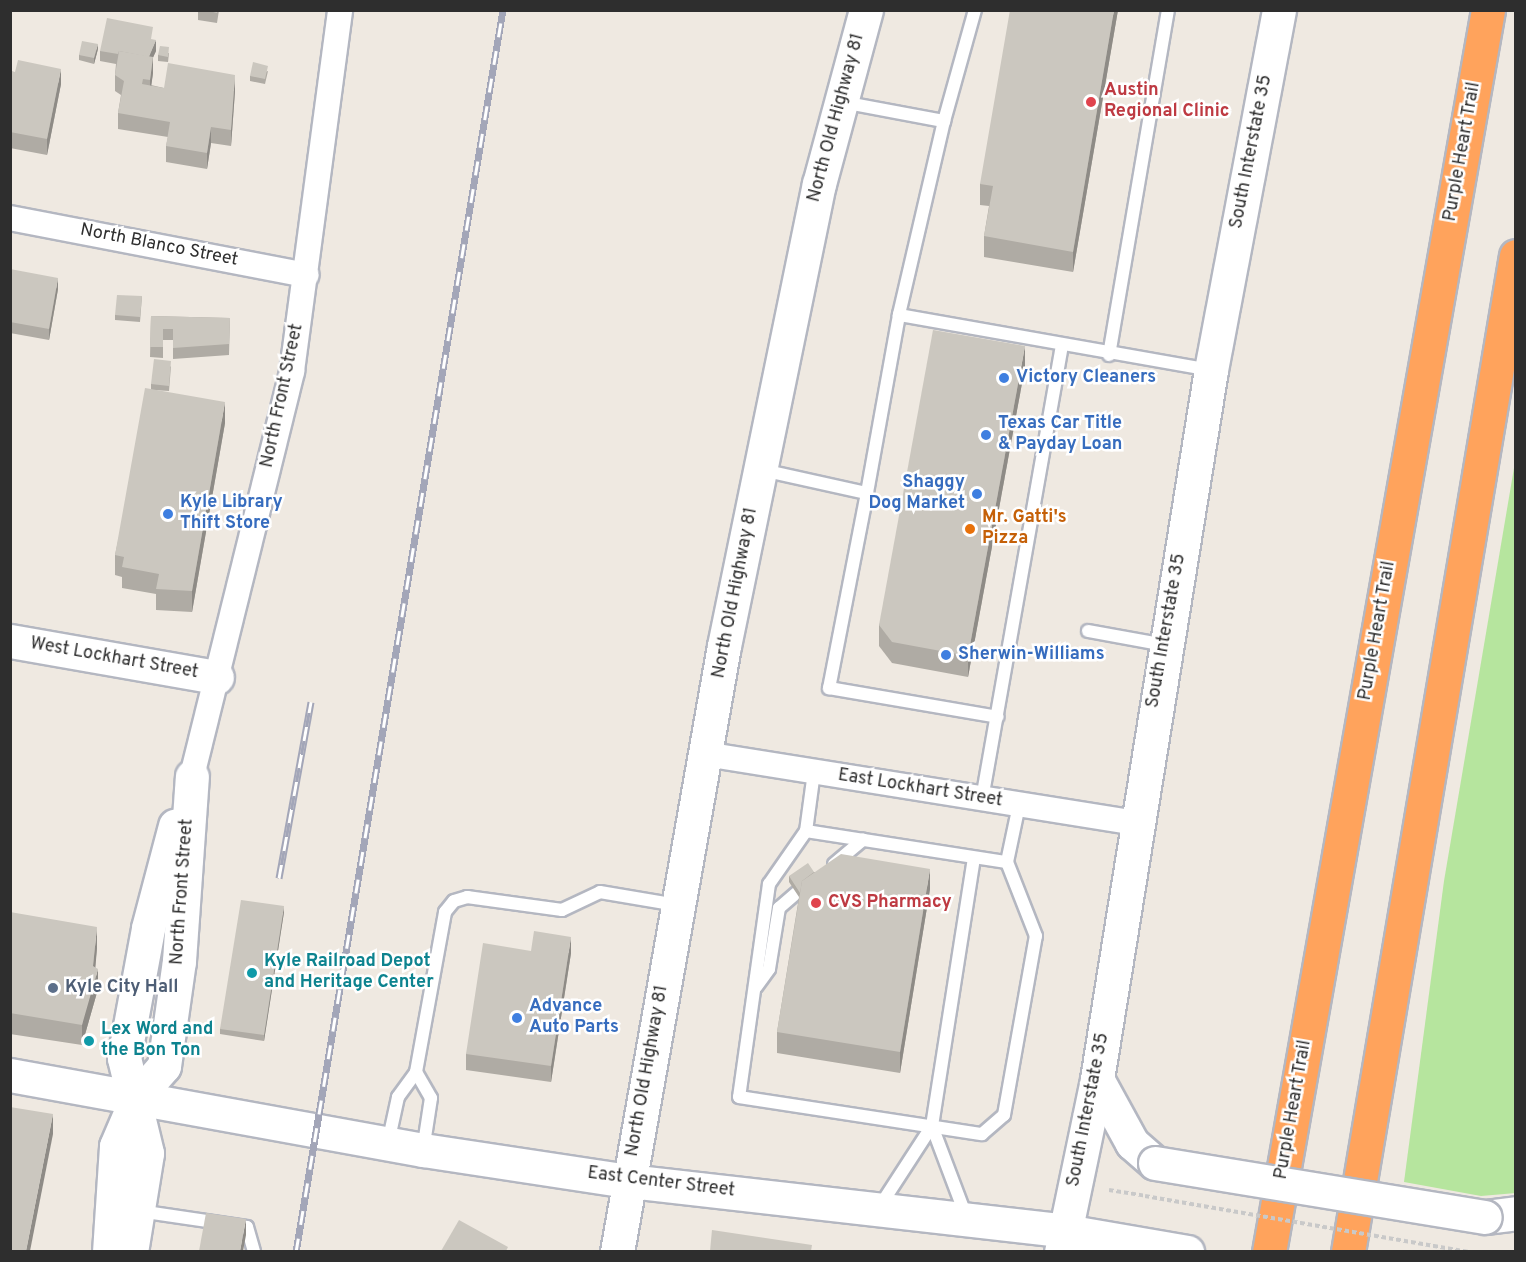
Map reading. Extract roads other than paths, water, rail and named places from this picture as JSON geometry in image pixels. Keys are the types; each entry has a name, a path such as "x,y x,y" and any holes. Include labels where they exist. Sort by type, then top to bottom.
{"highway":[{"path":"1478,10 1479,60"},
{"name":"Purple Heart Trail","path":"1269,1251 1488,10"},
{"path":"1348,1251 1515,256"}],"main road":[{"name":"North Old Highway 81","path":"617,1251 705,754 760,470 841,102 866,10"},
{"name":"South Interstate 35","path":"1064,1241 1097,1079 1135,823 1211,370 1279,10"},
{"name":"West Lockhart Street","path":"10,641 217,677"},
{"name":"North Front Street","path":"137,1097 124,1058 164,859 192,776"},
{"name":"East Center Street","path":"10,1075 423,1150 629,1181 968,1220 1064,1241 1137,1243 1188,1251"},
{"path":"1097,1079 1132,1143 1155,1163 1500,1215"},
{"path":"131,1251 116,1146 137,1097"},
{"path":"109,1251 124,1209"}],"street":[{"name":"North Front Street","path":"192,776 292,371 307,274 340,10"},
{"name":"North Blanco Street","path":"10,218 307,274"},
{"name":"East Lockhart Street","path":"705,754 1135,823"}],"lane":[{"path":"975,10 944,120 899,315 829,688 998,717"},
{"path":"1109,355 1168,10"},
{"path":"841,102 944,120"},
{"path":"899,315 1109,355 1211,370"},
{"path":"982,799 1062,346"},
{"path":"760,470 867,493"},
{"path":"1088,631 1165,645"},
{"path":"814,772 806,831 769,884 739,1097 982,1134 1004,1115 1036,936 1007,862 1019,805"},
{"path":"806,831 1007,862"},
{"path":"824,873 863,840"},
{"path":"878,1209 932,1126 974,858"},
{"path":"388,1143 398,1097 416,1072 445,912 454,901 467,897 562,910 600,892 678,905"},
{"path":"754,990 768,969 779,908 796,892"},
{"path":"416,1072 431,1098 423,1150"},
{"path":"932,1126 968,1220"},
{"path":"124,1209 247,1227 254,1251"}],"railway":[{"path":"296,1252 503,10"},
{"path":"279,878 311,702"}],"place":[{"name":"Austin Regional Clinic","path":"1091,102"},
{"name":"Victory Cleaners","path":"1004,378"},
{"name":"Texas Car Title & Payday Loan","path":"986,435"},
{"name":"Shaggy Dog Market","path":"977,494"},
{"name":"Kyle Library Thift Store","path":"168,514"},
{"name":"Mr. Gatti's Pizza","path":"970,529"},
{"name":"Sherwin-Williams","path":"946,655"},
{"name":"CVS Pharmacy","path":"816,903"},
{"name":"Kyle Railroad Depot and Heritage Center","path":"252,973"},
{"name":"Kyle City Hall","path":"53,988"},
{"name":"Advance Auto Parts","path":"517,1018"},
{"name":"Lex Word and the Bon Ton","path":"89,1041"}]}
